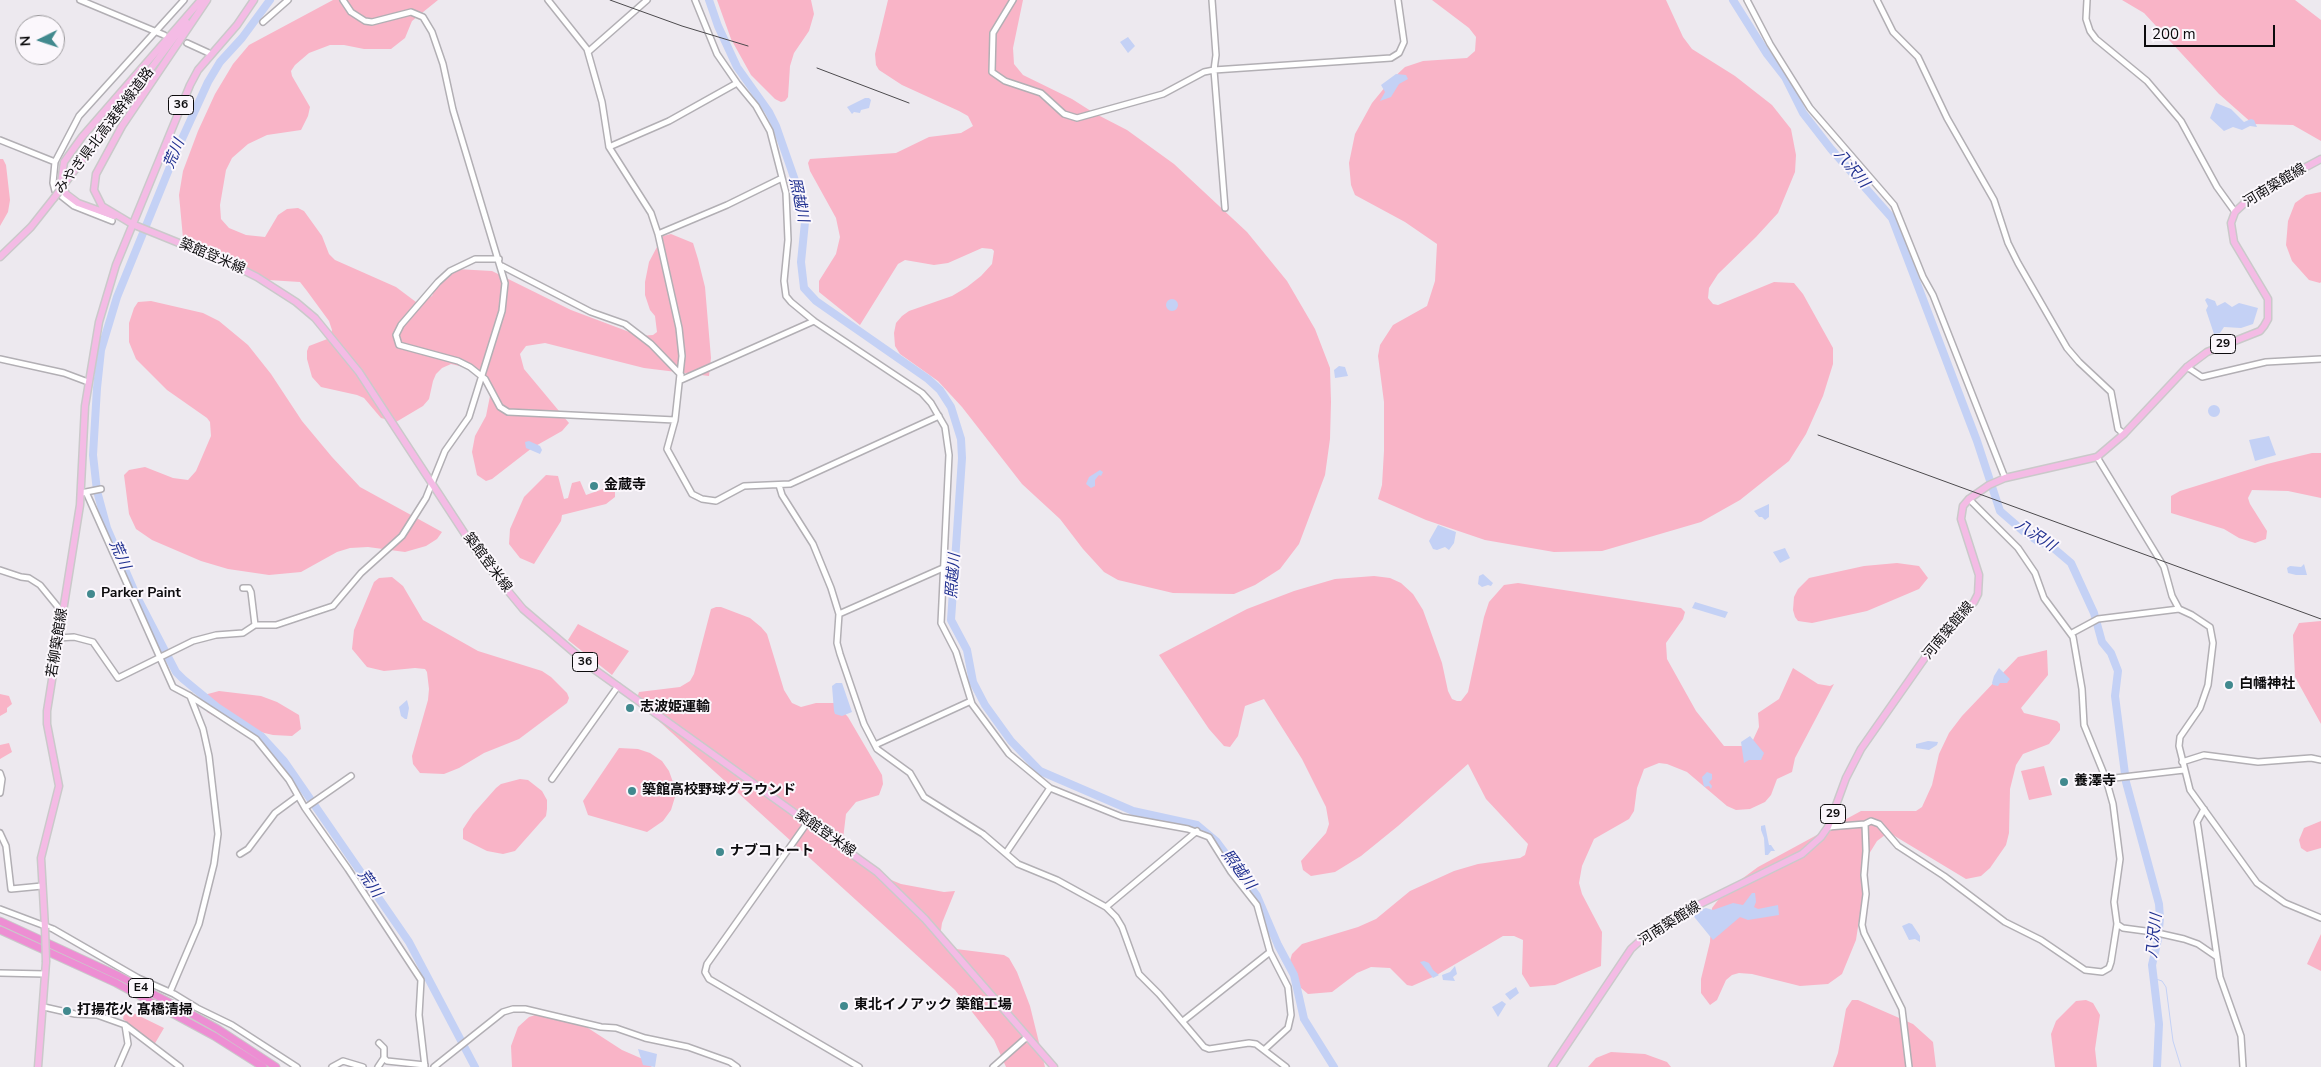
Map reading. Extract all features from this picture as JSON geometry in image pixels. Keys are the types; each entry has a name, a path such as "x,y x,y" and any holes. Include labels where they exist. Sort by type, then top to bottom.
{"highway":[{"name":"E4","path":"0,921 119,976 186,1011 218,1029 276,1067"},
{"name":"E4","path":"0,930 116,983 206,1032 263,1067"}],"main road":[{"name":"みやぎ県北高速幹線道路","path":"0,257 32,226 204,0"},
{"path":"124,220 102,206 97,199 94,190 96,174 122,126 204,0"},
{"path":"124,220 72,199 61,182 61,170 67,157 82,137 204,0"},
{"name":"36","path":"135,225 190,84 198,70 237,25 254,0"},
{"name":"河南築館線","path":"1552,1067 1631,949 1643,938 1696,906 1802,854 1813,846 1828,827 1846,778 1861,749 1930,652 1974,602 1979,589 1979,575 1961,519 1963,506 1969,499 1989,485 2005,478 2097,457 2124,434 2187,367 2220,345 2260,331 2268,319 2268,299 2234,242 2231,223 2235,212 2252,196 2321,158"},
{"name":"築館登米線","path":"124,220 231,264 257,277 296,302 314,318 359,372 431,485 480,557 523,609 554,638 807,823 848,849 897,890 1054,1067"},
{"name":"若柳築館線","path":"38,1067 46,962 41,858 59,786 47,718 62,612 85,492 83,432 88,382 105,299 135,225"}],"street":[{"path":"80,0 164,35"},
{"path":"112,221 74,206 55,191 53,182 55,162 79,116 184,0"},
{"path":"263,22 288,0"},
{"path":"58,638 74,637 93,642 118,678 173,650 204,637 243,633 255,625 276,625 333,606 361,573 402,536 416,517 445,451 468,417 482,378 503,305 505,283 502,266 453,110 443,64 423,17 411,12 372,22 365,21 351,12 343,0"},
{"path":"548,0 588,52 602,102 609,147 651,213 658,234 681,340 681,378 668,453 692,494 716,500 744,486 790,484 939,416"},
{"path":"588,52 647,0"},
{"path":"695,0 717,54 766,122 786,193 788,226 785,290 791,302 814,320 912,385 931,403 948,437 949,456 940,624 956,652 971,701 1010,754 1050,788 1122,817 1197,831 1209,837 1231,872 1256,905 1270,952 1288,987 1291,1015 1288,1028 1284,1034 1265,1049"},
{"path":"1012,0 993,33 992,72 1005,82 1041,93 1070,117 1085,117 1163,94 1204,72 1214,70 1390,58 1400,54 1404,42 1398,0"},
{"path":"1212,0 1216,55 1214,70 1226,208"},
{"path":"1747,0 1770,44 1810,108 1894,205 1917,262 1933,295 2005,478"},
{"path":"1877,0 1893,32 1918,57 1947,118 1994,200 2008,243 2018,263 2067,348 2110,392 2118,429 2124,434"},
{"path":"2087,0 2086,19 2090,31 2096,39 2147,81 2181,121 2217,187 2235,212"},
{"path":"187,43 211,54"},
{"path":"609,147 669,120 737,84"},
{"path":"0,140 55,162"},
{"path":"658,234 727,205 782,178"},
{"path":"499,259 475,259 450,271 421,301 397,331 397,340 403,348 458,361 482,378 500,407 508,412 675,420"},
{"path":"502,266 591,312 625,324 651,344 681,378"},
{"path":"681,378 814,320"},
{"path":"0,359 64,373 88,382"},
{"path":"2187,367 2202,376 2266,362 2321,359"},
{"path":"2097,457 2164,568 2174,603 2179,609 2210,627 2213,643 2208,685 2204,698 2180,737 2179,746 2182,762 2190,790 2257,883 2284,903 2321,918"},
{"path":"779,485 782,495 813,544 832,588 839,614 837,643 840,654 864,724 875,745 910,773 924,797 983,834 1018,864 1057,880 1106,907 1116,917 1122,927 1139,974 1183,1021 1192,1034 1209,1049 1249,1043 1265,1049 1286,1067"},
{"path":"101,489 85,492 161,656 173,687 248,733 263,746 289,780 421,980 419,1015 425,1066 388,1061 384,1058"},
{"path":"1828,827 1865,824 1871,821 1879,824 1898,846 1944,876 2004,922 2041,940 2073,964 2085,970 2102,972 2109,968 2112,962 2117,924 2114,902 2120,859 2113,804 2106,779 2084,725 2082,689 2072,633 2044,598 2035,573 2018,548 1969,499"},
{"path":"839,614 943,568"},
{"path":"0,570 29,578 40,586 62,612"},
{"path":"243,588 249,588 251,592 255,625"},
{"path":"2072,633 2098,619 2179,609"},
{"path":"552,778 618,686"},
{"path":"170,992 199,924 214,864 218,834 210,756 203,729 190,696"},
{"path":"875,745 971,701"},
{"path":"2182,762 2204,755 2258,762 2311,758 2321,760"},
{"path":"2106,779 2184,770"},
{"path":"0,774 2,779 0,793"},
{"path":"306,807 351,776"},
{"path":"1006,853 1050,788"},
{"path":"240,854 248,849 275,813 298,796"},
{"path":"2204,809 2197,822 2217,957 2222,986 2241,1036 2243,1067"},
{"path":"807,823 706,964 705,972 709,978 859,1067"},
{"path":"1865,824 1866,850 1864,875 1866,894 1862,925 1864,933 1902,1008 1910,1067"},
{"path":"1106,907 1197,831"},
{"path":"0,833 6,846 12,889 42,886"},
{"path":"0,909 45,927 138,978 170,992 232,1025 297,1067"},
{"path":"2117,924 2123,928 2164,934 2198,944 2217,957"},
{"path":"1183,1021 1270,952"},
{"path":"0,973 45,974"},
{"path":"44,1007 75,1014 97,1015 125,1025 180,1067"},
{"path":"434,1067 503,1012 513,1009 524,1009 593,1026 616,1028 645,1038 688,1047 730,1062 737,1067"},
{"path":"118,1067 128,1044 125,1025"},
{"path":"993,1067 1027,1037"},
{"path":"378,1067 384,1058 384,1048 379,1043"},
{"path":"332,1067 343,1061 363,1067"}],"shaded area":[{"path":"333,0 438,0 412,21 405,38 391,49 364,49 344,45 330,45 309,53 295,65 291,71 292,76 310,107 308,116 301,130 267,135 248,144 232,158 226,170 220,205 221,219 229,228 246,235 265,237 278,215 287,209 298,208 304,211 322,236 329,254 335,260 396,287 416,302 432,296 437,283 456,269 492,271 571,310 640,336 653,335 657,332 655,316 650,310 645,295 645,282 649,262 658,245 663,236 671,234 693,243 698,259 705,287 711,358 709,376 644,368 545,343 526,346 520,354 524,369 569,423 562,431 532,448 492,479 486,481 477,475 472,452 475,436 486,416 490,396 486,385 468,368 451,364 442,368 436,374 433,381 429,399 423,406 396,422 381,418 364,398 321,387 312,377 307,359 307,351 309,346 330,338 332,330 329,321 307,291 300,282 268,280 230,258 183,238 179,195 183,171 198,131 215,94 233,64 249,45"},
{"path":"717,0 811,0 814,14 809,31 794,53 790,66 788,97 785,101 781,102 775,99 751,75 731,39"},
{"path":"888,0 1023,0 1013,48 1014,64 1023,75 1072,99 1127,130 1174,164 1247,232 1287,281 1315,329 1330,368 1331,402 1330,439 1325,475 1299,544 1280,569 1255,585 1234,594 1173,593 1118,580 1104,572 1060,519 1022,484 962,407 938,381 900,354 895,346 894,333 896,323 902,316 909,311 952,296 967,287 992,264 994,251 992,249 982,248 948,263 934,265 905,260 898,264 860,325 819,292 819,281 836,254 840,237 836,218 810,171 808,163 810,159 896,153 929,137 961,133 973,126 968,116 902,85 879,70 876,65 875,54"},
{"path":"1432,0 1666,0 1683,37 1692,49 1735,76 1772,105 1791,129 1796,155 1795,172 1778,213 1718,274 1709,288 1708,298 1713,304 1718,305 1774,282 1794,283 1803,294 1833,348 1833,364 1823,396 1806,434 1789,461 1740,500 1701,522 1602,551 1554,552 1485,540 1426,520 1378,499 1382,485 1384,451 1384,402 1378,356 1380,345 1393,325 1427,306 1435,281 1437,244 1405,222 1355,195 1351,185 1349,163 1355,134 1372,103 1390,81 1405,67 1423,61 1467,58 1475,51 1476,37 1469,28"},
{"path":"2122,0 2295,0 2321,20 2321,141 2293,125 2253,124 2219,94 2144,13"},
{"path":"0,159 3,159 6,165 10,200 8,212 0,226"},
{"path":"2321,192 2320,283 2309,280 2292,261 2286,245 2288,221 2295,203 2306,195"},
{"path":"151,301 203,313 219,321 248,345 271,374 302,421 360,487 442,532 437,539 426,546 405,552 368,547 350,548 337,552 301,572 269,575 228,569 201,561 152,540 136,529 129,514 124,475 129,470 145,467 173,478 188,480 196,471 211,436 210,422 207,418 167,390 136,359 129,342 129,323 138,302"},
{"path":"2312,453 2321,453 2321,498 2288,491 2252,490 2248,498 2267,531 2266,539 2255,543 2239,538 2224,529 2171,513 2171,496 2180,491 2267,464"},
{"path":"546,475 558,476 564,499 568,498 572,483 580,481 586,495 603,489 605,485 621,477 623,483 615,491 615,497 606,504 562,515 561,521 534,564 520,558 509,544 510,529 524,497"},
{"path":"1897,563 1919,566 1928,578 1919,589 1867,611 1812,623 1798,621 1795,617 1793,610 1794,597 1798,589 1809,578 1864,566"},
{"path":"1374,576 1390,578 1401,583 1413,594 1423,610 1442,663 1448,691 1452,699 1457,701 1461,701 1468,692 1489,602 1504,585 1518,583 1681,608 1685,612 1683,619 1666,643 1667,659 1696,711 1724,746 1745,746 1753,740 1759,727 1758,713 1779,699 1793,668 1818,684 1830,686 1834,684 1795,758 1792,772 1777,779 1771,795 1765,802 1750,809 1736,810 1727,806 1687,772 1667,764 1659,763 1644,769 1637,788 1634,811 1629,819 1594,839 1582,866 1579,883 1582,894 1602,932 1601,966 1555,985 1530,987 1522,974 1523,940 1514,936 1503,936 1435,976 1412,986 1407,985 1390,968 1371,967 1357,973 1332,992 1308,994 1301,988 1289,964 1292,954 1302,944 1358,927 1376,919 1410,891 1454,871 1478,864 1520,858 1525,855 1528,844 1486,799 1468,764 1361,856 1335,872 1311,876 1303,870 1301,861 1326,833 1329,824 1326,807 1302,759 1264,699 1245,706 1238,736 1230,747 1224,746 1209,729 1159,655 1247,609 1294,591 1335,579"},
{"path":"392,577 403,586 423,620 478,651 542,671 567,693 569,698 567,703 519,739 484,753 459,768 444,774 420,773 413,764 412,756 428,700 427,672 425,669 415,668 384,671 367,667 352,649 354,630 374,582 379,578"},
{"path":"721,607 750,618 767,634 784,690 792,703 801,707 816,703 835,703 848,717 882,775 883,784 879,795 856,802 846,814 843,839 879,875 901,884 944,892 955,891 942,923 940,937 946,944 956,949 1004,955 1009,958 1017,972 1030,1006 1045,1067 1006,1067 994,1040 955,990 639,703 637,698 639,692 680,687 690,681 694,674 711,609"},
{"path":"2321,621 2321,724 2295,677 2293,635 2299,623"},
{"path":"578,624 629,651 612,675 568,640"},
{"path":"2047,650 2048,675 2021,708 2024,713 2057,721 2060,724 2060,730 2049,744 2023,754 2016,765 2010,789 2009,833 2006,845 1990,868 1981,876 1966,879 1893,835 1885,835 1877,841 1869,854 1856,940 1842,974 1828,984 1800,986 1752,974 1739,973 1732,975 1726,980 1717,1000 1710,1005 1701,993 1701,979 1710,942 1712,908 1724,892 1758,867 1861,811 1916,811 1922,807 1932,785 1939,754 1949,733 1962,716 2018,657"},
{"path":"219,691 261,696 277,702 299,715 301,729 292,736 273,735 243,728 221,720 207,712 204,695"},
{"path":"0,694 9,696 12,704 7,708 7,712 0,716"},
{"path":"9,743 12,752 0,759 0,745"},
{"name":"築館高校野球グラウンド","path":"619,748 638,749 650,753 662,761 669,771 674,785 675,797 671,810 663,821 647,832 588,815 583,801"},
{"path":"2044,766 2052,795 2029,800 2021,771"},
{"path":"520,779 528,780 542,791 547,800 547,809 546,816 515,851 503,854 487,851 463,839 463,829 473,814 496,788 501,784"},
{"path":"2321,821 2321,848 2307,852 2301,848 2299,840 2304,828"},
{"path":"2321,934 2321,971 2307,964"},
{"path":"1852,1000 1858,1000 1913,1024 1933,1042 1936,1067 1833,1067 1838,1053 1846,1009"},
{"path":"2086,1000 2093,1003 2100,1015 2095,1049 2097,1067 2055,1067 2051,1034 2056,1021 2076,1001"},
{"path":"125,1009 164,1028 154,1045 123,1019"},
{"path":"545,1012 571,1017 622,1050 645,1060 652,1067 512,1067 511,1046 518,1027 529,1017"},
{"path":"1611,1052 1645,1054 1667,1062 1671,1067 1588,1067 1596,1058"}],"water":[{"path":"1128,37 1135,46 1128,53 1120,42"},
{"path":"1396,74 1406,75 1408,79 1399,84 1391,97 1380,101 1385,92 1381,85"},
{"path":"865,98 871,100 869,108 861,110 860,113 854,112 852,114 847,107"},
{"path":"2216,103 2231,109 2244,122 2251,119 2254,120 2257,127 2250,126 2242,130 2233,127 2224,131 2210,118"},
{"path":"2207,298 2215,301 2217,306 2225,302 2232,307 2239,303 2258,308 2253,324 2241,328 2224,327 2220,333 2214,334 2206,310 2208,306 2205,300"},
{"path":"1170,299 1174,299 1178,305 1174,311 1170,311 1166,307 1166,303"},
{"path":"1339,366 1345,367 1348,376 1335,378 1334,370"},
{"path":"2216,405 2219,406 2219,416 2212,417 2209,416 2208,409 2209,406"},
{"path":"2269,436 2276,455 2255,461 2249,440"},
{"path":"529,441 540,446 542,450 540,454 526,448 525,442"},
{"path":"1100,470 1103,472 1101,476 1099,475 1095,480 1095,486 1091,488 1086,484 1089,477"},
{"path":"1769,504 1769,517 1765,520 1754,511"},
{"path":"1438,525 1456,532 1454,543 1449,550 1445,547 1437,550 1433,549 1429,541"},
{"path":"1785,548 1790,558 1780,563 1773,552"},
{"path":"2304,564 2307,575 2288,573 2287,568 2290,566 2301,567"},
{"path":"1483,574 1493,583 1491,586 1482,587 1478,584 1479,576"},
{"path":"1695,602 1728,612 1725,618 1692,608"},
{"path":"1999,668 2010,679 2007,683 2000,683 1998,686 1993,685 1994,676"},
{"path":"836,683 842,683 852,712 842,716 835,714 834,711 832,686"},
{"path":"407,700 409,708 407,719 405,719 401,716 399,707"},
{"path":"1750,736 1764,753 1761,760 1749,760 1744,763 1741,742"},
{"path":"1928,741 1938,742 1937,745 1929,750 1916,748 1916,744"},
{"path":"1707,772 1712,774 1712,779 1709,782 1712,786 1711,789 1709,786 1704,787 1702,777"},
{"path":"1765,825 1769,845 1775,851 1771,851 1768,855 1765,855 1764,838 1761,830 1761,826"},
{"path":"1752,893 1755,893 1756,902 1754,907 1758,909 1778,905 1779,915 1748,920 1740,917 1713,940 1691,913 1706,908 1713,910 1733,903 1743,905"},
{"path":"1909,923 1912,924 1920,936 1920,942 1915,939 1909,940 1902,926"},
{"path":"1420,962 1429,963 1439,975 1433,978"},
{"path":"1455,966 1457,974 1453,977 1455,981 1443,980 1442,975 1450,972"},
{"path":"1516,987 1519,993 1510,1000 1505,994"},
{"path":"1502,1001 1506,1004 1498,1017 1492,1007"},
{"path":"638,1049 657,1054 655,1067 643,1065"}],"waterway":[{"name":"荒川","path":"270,0 242,38 220,62 208,82 176,152 117,297 101,350 97,388 93,455 97,491 107,528 137,597 176,672 217,707 261,736 284,761 409,942 475,1067"},
{"name":"照越川","path":"709,0 718,26 737,67 769,112 776,126 797,186 805,222 801,262 804,288 816,301 928,379 940,390 951,407 961,439 962,458 951,620 967,650 973,682 985,705 1011,741 1040,771 1133,811 1197,825 1216,841 1257,896 1278,945 1294,975 1304,1019 1334,1067"},
{"name":"八沢川","path":"1733,0 1767,54 1785,77 1803,113 1831,149 1892,218 1977,441 2000,511 2023,531 2039,542 2051,546 2071,563 2094,613 2102,642 2111,653 2118,671 2115,696 2126,782 2159,904 2158,939 2152,965 2159,1024 2157,1067"},
{"path":"2153,978 2162,981 2166,987 2173,1041 2181,1067"}],"railway":[{"path":"610,0 682,26 748,46"},
{"path":"817,68 909,103"},
{"path":"1818,435 2321,619"}],"place":[{"name":"金蔵寺","path":"594,486"},
{"name":"Parker Paint","path":"91,594"},
{"name":"白幡神社","path":"2229,685"},
{"name":"志波姫運輸","path":"630,708"},
{"name":"養澤寺","path":"2064,782"},
{"name":"築館高校野球グラウンド","path":"632,791"},
{"name":"ナブコトート","path":"720,852"},
{"name":"東北イノアック 築館工場","path":"844,1006"},
{"name":"打揚花火 髙橋清掃","path":"67,1011"}]}
